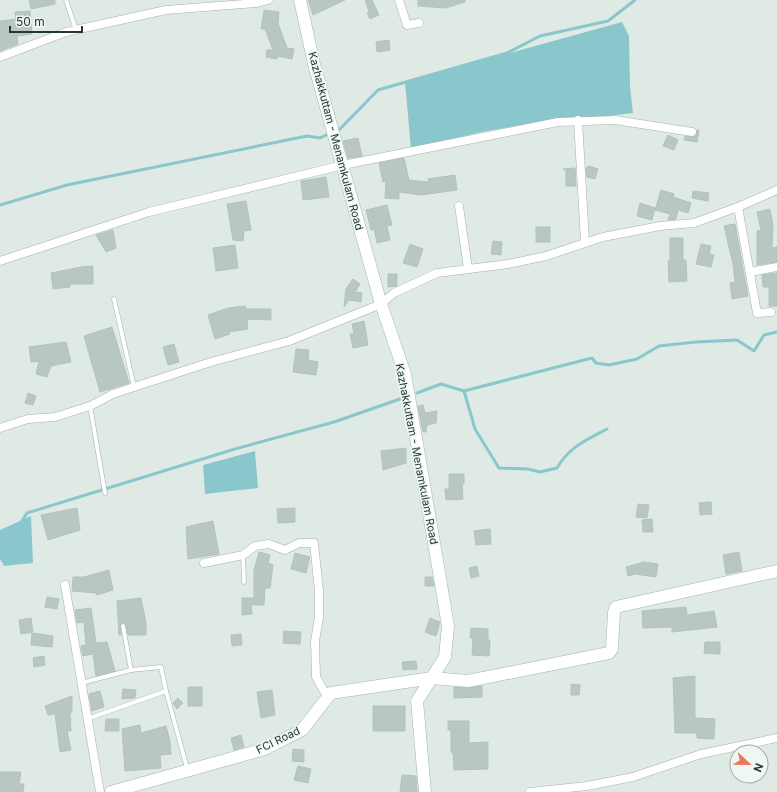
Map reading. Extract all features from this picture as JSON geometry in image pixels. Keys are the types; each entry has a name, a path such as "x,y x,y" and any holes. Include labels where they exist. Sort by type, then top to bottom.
{"main road":[{"name":"Kazhakkuttam - Menamkulam Road","path":"300,0 314,64 381,304 405,374 448,626 445,657 417,701 425,792"},
{"path":"432,678 468,681 609,652 612,649 614,612 616,607 777,571"},
{"name":"FCI Road","path":"111,792 265,749 302,730 331,693 432,678"}],"street":[{"path":"0,57 76,30 166,10 257,3 268,0"},
{"path":"398,0 407,25 419,23"},
{"path":"578,120 585,242"},
{"path":"0,261 149,212 343,165 558,122 578,120 615,120 692,132"},
{"path":"0,428 28,419 55,417 90,406 113,394 134,387 212,362 289,341 381,304 394,293 437,273 508,264 546,256 603,237 660,226 694,223 738,207 777,190"},
{"path":"460,206 468,269"},
{"path":"738,207 756,313 771,312"},
{"path":"750,272 777,267"},
{"path":"204,563 243,555 255,546 269,544 285,550 299,543 314,543 319,591 319,617 315,641 316,677 328,698"},
{"path":"65,584 100,792"},
{"path":"530,792 587,786 633,777 701,754 777,738"}],"lane":[{"path":"66,0 76,30"},
{"path":"114,299 134,387"},
{"path":"90,406 105,494"},
{"path":"243,555 244,582"},
{"path":"123,626 131,670"},
{"path":"81,683 131,670 162,667 166,692 188,771"},
{"path":"87,719 166,692"}],"water":[{"path":"622,22 629,36 630,86 633,113 601,117 561,118 481,132 411,149 405,82"},
{"path":"255,451 258,488 205,494 203,465"},
{"path":"31,516 33,563 4,566 0,559 0,530"}],"building":[{"path":"29,0 55,0 55,4 31,9"},
{"path":"308,0 345,0 313,15"},
{"path":"365,0 372,0 379,15 370,19 367,13 369,12"},
{"path":"418,0 465,0 465,2 446,8 418,6"},
{"path":"264,10 279,12 278,23 287,48 294,49 292,59 278,56 277,59 266,57 267,50 273,50 265,29 261,29"},
{"path":"30,11 32,34 17,36 18,44 0,51 0,21 16,19 15,12"},
{"path":"389,40 390,50 377,52 376,42"},
{"path":"697,130 699,130 697,142 684,140 685,136 696,136"},
{"path":"668,135 678,140 674,150 663,146"},
{"path":"358,138 362,156 348,158 343,141"},
{"path":"404,158 409,180 429,182 428,179 455,175 457,190 421,195 399,192 399,199 385,198 386,181 383,182 379,163"},
{"path":"589,166 598,169 595,179 587,177 586,168"},
{"path":"575,168 576,186 566,186 566,171 563,169"},
{"path":"326,177 329,197 303,200 301,181"},
{"path":"661,190 674,194 673,197 691,203 688,213 678,210 676,219 668,220 670,214 655,210"},
{"path":"693,191 709,193 708,201 692,198"},
{"path":"246,201 251,230 244,231 243,241 233,240 227,204"},
{"path":"640,203 655,208 652,220 637,216"},
{"path":"387,205 392,225 387,226 390,240 377,243 374,229 371,230 366,210"},
{"path":"770,209 773,226 772,248 777,247 777,262 757,265 757,231 761,230 757,212"},
{"path":"735,224 748,296 732,299 730,283 735,282 733,264 724,226"},
{"path":"536,227 550,227 550,242 536,242"},
{"path":"113,230 116,248 106,252 96,235"},
{"path":"670,238 683,238 683,260 686,260 687,281 669,282 668,261 670,261"},
{"path":"493,241 502,242 501,255 491,254"},
{"path":"410,244 423,249 417,267 403,263"},
{"path":"701,244 711,246 709,254 714,255 711,267 696,264"},
{"path":"235,245 238,268 216,271 213,248"},
{"path":"93,266 93,284 70,284 70,287 53,289 51,273"},
{"path":"777,273 777,306 769,306 769,287 763,287 762,275"},
{"path":"388,274 397,274 397,286 388,287"},
{"path":"353,279 360,284 355,292 362,293 361,302 349,300 344,307 346,289"},
{"path":"245,306 246,309 271,309 271,320 247,319 248,329 229,332 230,334 215,339 208,315 228,308"},
{"path":"364,321 368,345 353,348 350,334 354,334 352,324"},
{"path":"112,327 129,383 100,392 84,336"},
{"path":"66,342 71,362 51,366 47,377 36,374 39,361 31,362 29,347"},
{"path":"174,344 179,362 168,365 163,347"},
{"path":"296,349 309,350 308,360 318,362 316,375 293,372"},
{"path":"28,393 36,396 33,405 25,403"},
{"path":"423,405 425,413 437,411 436,423 427,425 426,432 423,432 418,406"},
{"path":"406,448 406,463 383,470 381,451"},
{"path":"449,474 464,474 464,484 462,484 463,499 446,500 445,489 449,489"},
{"path":"711,502 712,514 700,515 699,503"},
{"path":"638,504 649,505 647,518 636,517"},
{"path":"77,508 80,530 48,540 41,515"},
{"path":"295,508 295,522 278,523 277,509"},
{"path":"652,519 653,532 643,532 642,520"},
{"path":"213,521 219,554 188,559 186,527"},
{"path":"490,529 491,544 476,545 474,531"},
{"path":"259,552 270,555 268,563 273,565 270,588 265,588 264,605 251,605 252,614 242,615 242,598 254,598 254,570"},
{"path":"739,552 742,571 726,574 723,555"},
{"path":"295,553 310,557 306,573 291,569"},
{"path":"644,562 658,564 656,577 635,574 628,576 626,567"},
{"path":"477,566 479,576 471,578 469,568"},
{"path":"109,570 113,590 97,595 96,593 72,591 73,577 84,577"},
{"path":"425,577 432,577 434,586 425,586"},
{"path":"47,597 59,599 57,609 45,607"},
{"path":"141,598 146,623 146,635 128,635 126,625 123,623 120,625 121,635 119,635 117,601"},
{"path":"686,607 687,615 714,611 717,627 672,632 672,627 643,628 642,611"},
{"path":"91,608 96,643 107,642 115,671 96,676 93,654 83,656 81,646 86,645 84,622 77,623 75,610"},
{"path":"31,618 33,632 21,634 19,620"},
{"path":"430,618 440,622 436,636 425,632"},
{"path":"471,628 488,629 488,640 490,640 489,656 472,655 473,638 470,638"},
{"path":"284,631 301,632 300,644 283,643"},
{"path":"32,633 53,636 52,647 31,645"},
{"path":"241,634 242,645 232,646 231,635"},
{"path":"705,642 720,642 720,654 704,653"},
{"path":"44,656 45,665 34,667 33,658"},
{"path":"416,661 417,669 403,670 402,662"},
{"path":"695,676 695,718 715,719 714,739 697,738 697,733 675,733 673,678"},
{"path":"571,684 580,685 579,695 571,695"},
{"path":"482,686 482,697 454,698 454,687 468,688"},
{"path":"188,687 202,687 202,706 188,706"},
{"path":"123,689 136,690 135,698 122,699"},
{"path":"272,690 275,715 261,718 257,692"},
{"path":"100,691 104,707 92,711 89,694"},
{"path":"72,696 72,712 70,713 71,731 67,731 71,750 60,752 55,714 48,715 45,706"},
{"path":"178,698 183,703 177,709 173,703"},
{"path":"373,706 405,706 405,731 373,731"},
{"path":"106,719 119,719 119,731 105,731"},
{"path":"448,721 469,721 469,743 488,742 488,769 454,770 453,753 451,752 451,730 448,730"},
{"path":"140,725 141,733 166,726 170,741 171,754 160,755 161,768 125,771 122,729"},
{"path":"241,735 244,747 234,750 231,738"},
{"path":"293,749 304,750 304,762 292,761"},
{"path":"298,766 311,769 308,783 294,780"},
{"path":"0,772 21,772 19,784 24,784 23,792 0,792"},
{"path":"402,775 416,776 417,792 400,792"}],"waterway":[{"path":"339,130 378,90 507,53 540,36 608,21 635,0"},
{"path":"0,205 67,185 307,136 320,138 326,135"},
{"path":"607,429 573,449 557,468 540,472 528,469 499,468 475,429 464,391 592,358 596,363 609,365 637,359 659,346 737,340 754,351 764,335 777,332"},
{"path":"417,393 441,384 464,391"},
{"path":"22,521 27,513 235,449 334,422 400,399"}]}
